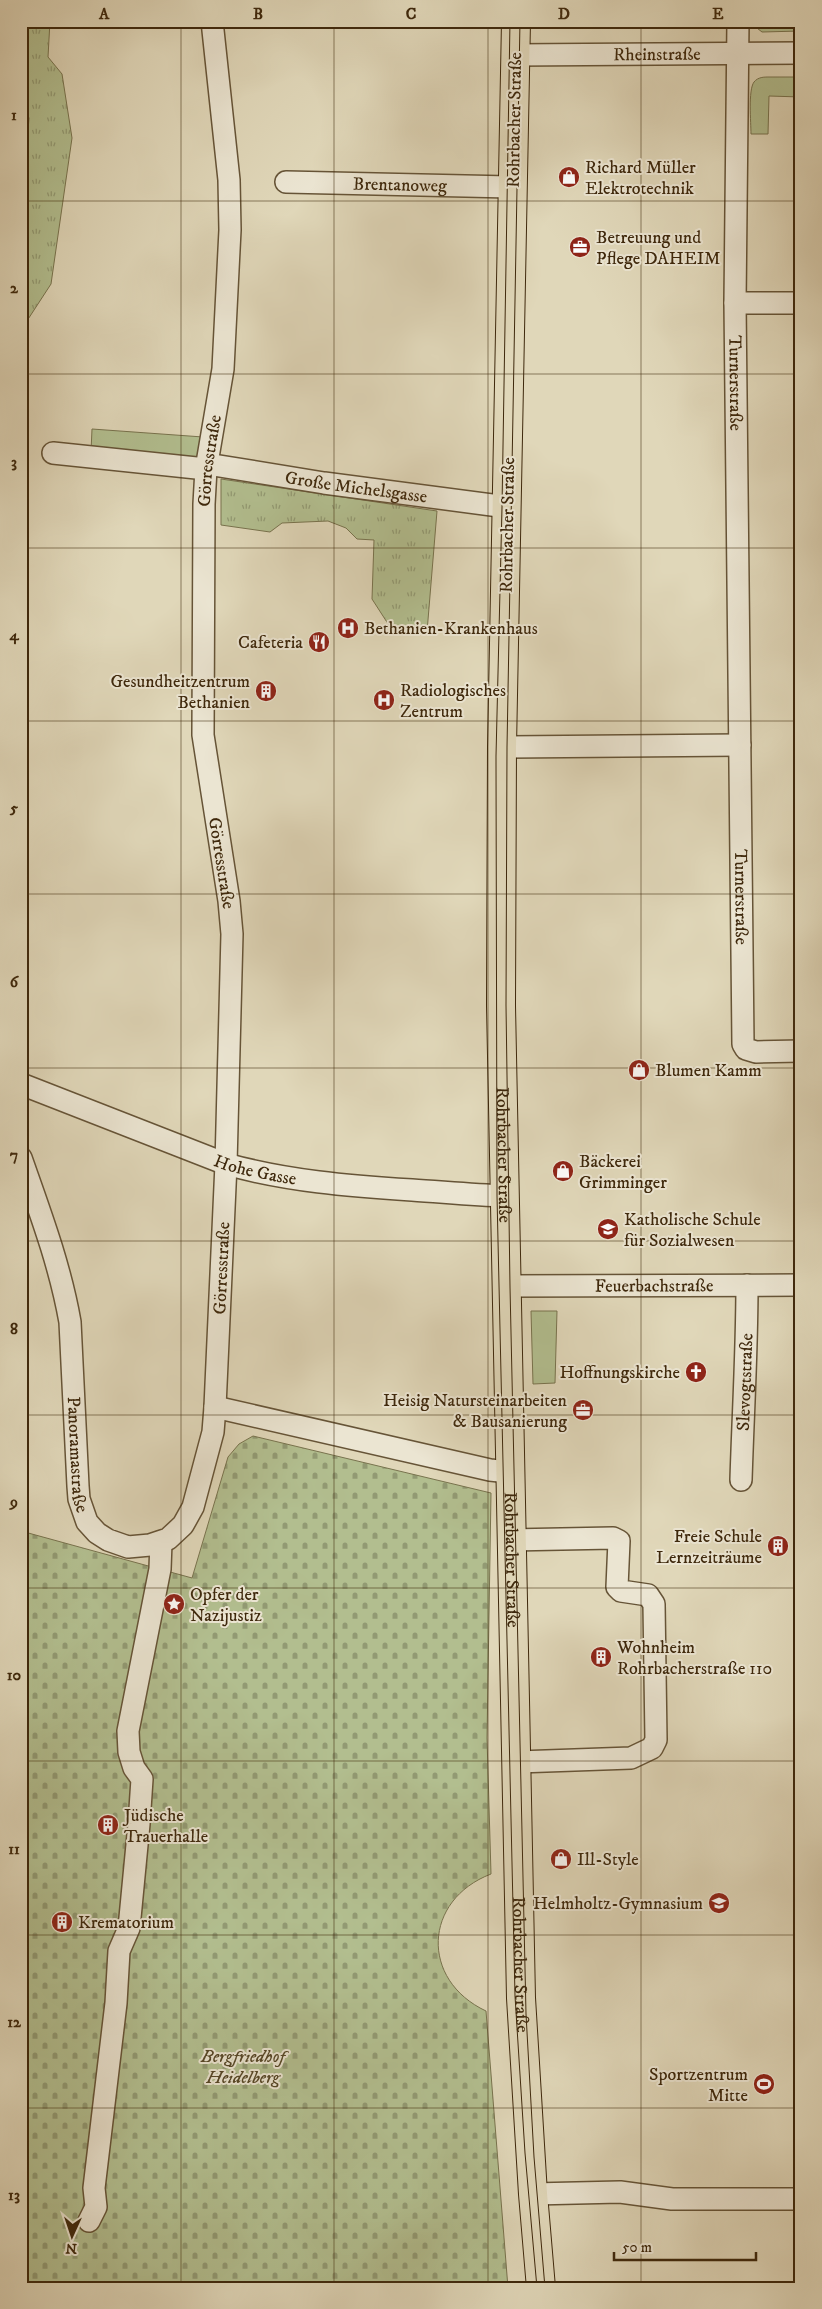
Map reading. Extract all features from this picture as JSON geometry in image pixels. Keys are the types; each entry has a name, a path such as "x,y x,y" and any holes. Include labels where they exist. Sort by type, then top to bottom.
{"main road":[{"name":"Rohrbacher Straße","path":"516,21 502,747 501,1006 510,1540 518,1762 521,1998 532,2194 541,2288"}],"street":[{"name":"Görresstraße","path":"212,21 229,180 230,230 223,369 207,467 204,513 203,735 232,934 226,1164 215,1407"},
{"name":"Turnerstraße","path":"738,21 735,303 743,1044 746,1049 756,1052 801,1051"},
{"name":"Rheinstraße","path":"515,55 801,53"},
{"name":"Brentanoweg","path":"286,182 513,187"},
{"path":"735,303 801,303"},
{"name":"Große Michelsgasse","path":"53,454 207,467 507,507"},
{"path":"502,747 740,745"},
{"name":"Hohe Gasse","path":"21,1084 226,1164 298,1180 363,1187 504,1196"},
{"name":"Panoramastraße","path":"21,1158 58,1264 67,1304 70,1322 78,1486 87,1522 97,1533 116,1544 139,1547 161,1542 184,1525 193,1507 213,1432 215,1407"},
{"name":"Slevogtstraße","path":"741,1480 744,1382 747,1365 747,1285"},
{"name":"Feuerbachstraße","path":"506,1286 801,1286"},
{"path":"215,1407 490,1470 509,1472"},
{"path":"510,1540 613,1538 619,1542 617,1587 621,1591 648,1595 654,1604 656,1740 652,1748 631,1758 518,1762"},
{"path":"90,2221 96,2207 94,2188 113,2033 119,1951 129,1928 139,1824 142,1779 134,1768 129,1752 128,1731 160,1569 161,1542"},
{"path":"532,2194 620,2192 672,2199 801,2200"}],"green space":[{"path":"21,21 50,21 48,57 62,74 72,138 51,284 21,330 21,219 29,118 21,102"},
{"path":"748,21 801,22 801,31 762,32"},
{"path":"763,77 801,77 801,97 769,96 768,134 751,134 750,99 754,82"},
{"path":"92,429 203,437 197,462 91,452"},
{"path":"221,479 437,511 427,632 392,630 372,599 374,540 357,539 346,528 328,521 282,523 270,532 221,525"},
{"path":"531,1311 557,1311 555,1383 533,1384"},
{"name":"Bergfriedhof Heidelberg","path":"253,1436 491,1493 487,1738 491,1874 469,1886 452,1902 442,1921 438,1941 441,1961 449,1980 464,1997 486,2011 508,2288 21,2288 21,1531 192,1578 228,1457 239,1444"}],"tram line":[{"path":"510,21 496,756 497,1196 515,1996 525,2153 537,2288"},
{"path":"520,21 507,747 506,1005 510,1287 526,2014 534,2157 545,2288"}],"place":[{"name":"Richard Müller Elektrotechnik","path":"569,177"},
{"name":"Betreuung und Pflege DAHEIM","path":"580,247"},
{"name":"Bethanien-Krankenhaus","path":"348,628"},
{"name":"Cafeteria","path":"319,642"},
{"name":"Gesundheitzentrum Bethanien","path":"266,691"},
{"name":"Radiologisches Zentrum","path":"384,700"},
{"name":"Blumen Kamm","path":"639,1070"},
{"name":"Bäckerei Grimminger","path":"563,1171"},
{"name":"Katholische Schule für Sozialwesen","path":"608,1229"},
{"name":"Hoffnungskirche","path":"696,1372"},
{"name":"Heisig Natursteinarbeiten & Bausanierung","path":"583,1410"},
{"name":"Freie Schule Lernzeiträume","path":"778,1546"},
{"name":"Opfer der Nazijustiz","path":"174,1604"},
{"name":"Wohnheim Rohrbacherstraße 110","path":"601,1657"},
{"name":"Jüdische Trauerhalle","path":"108,1825"},
{"name":"Ill-Style","path":"561,1859"},
{"name":"Helmholtz-Gymnasium","path":"719,1903"},
{"name":"Krematorium","path":"62,1922"},
{"name":"Sportzentrum Mitte","path":"764,2084"}]}
